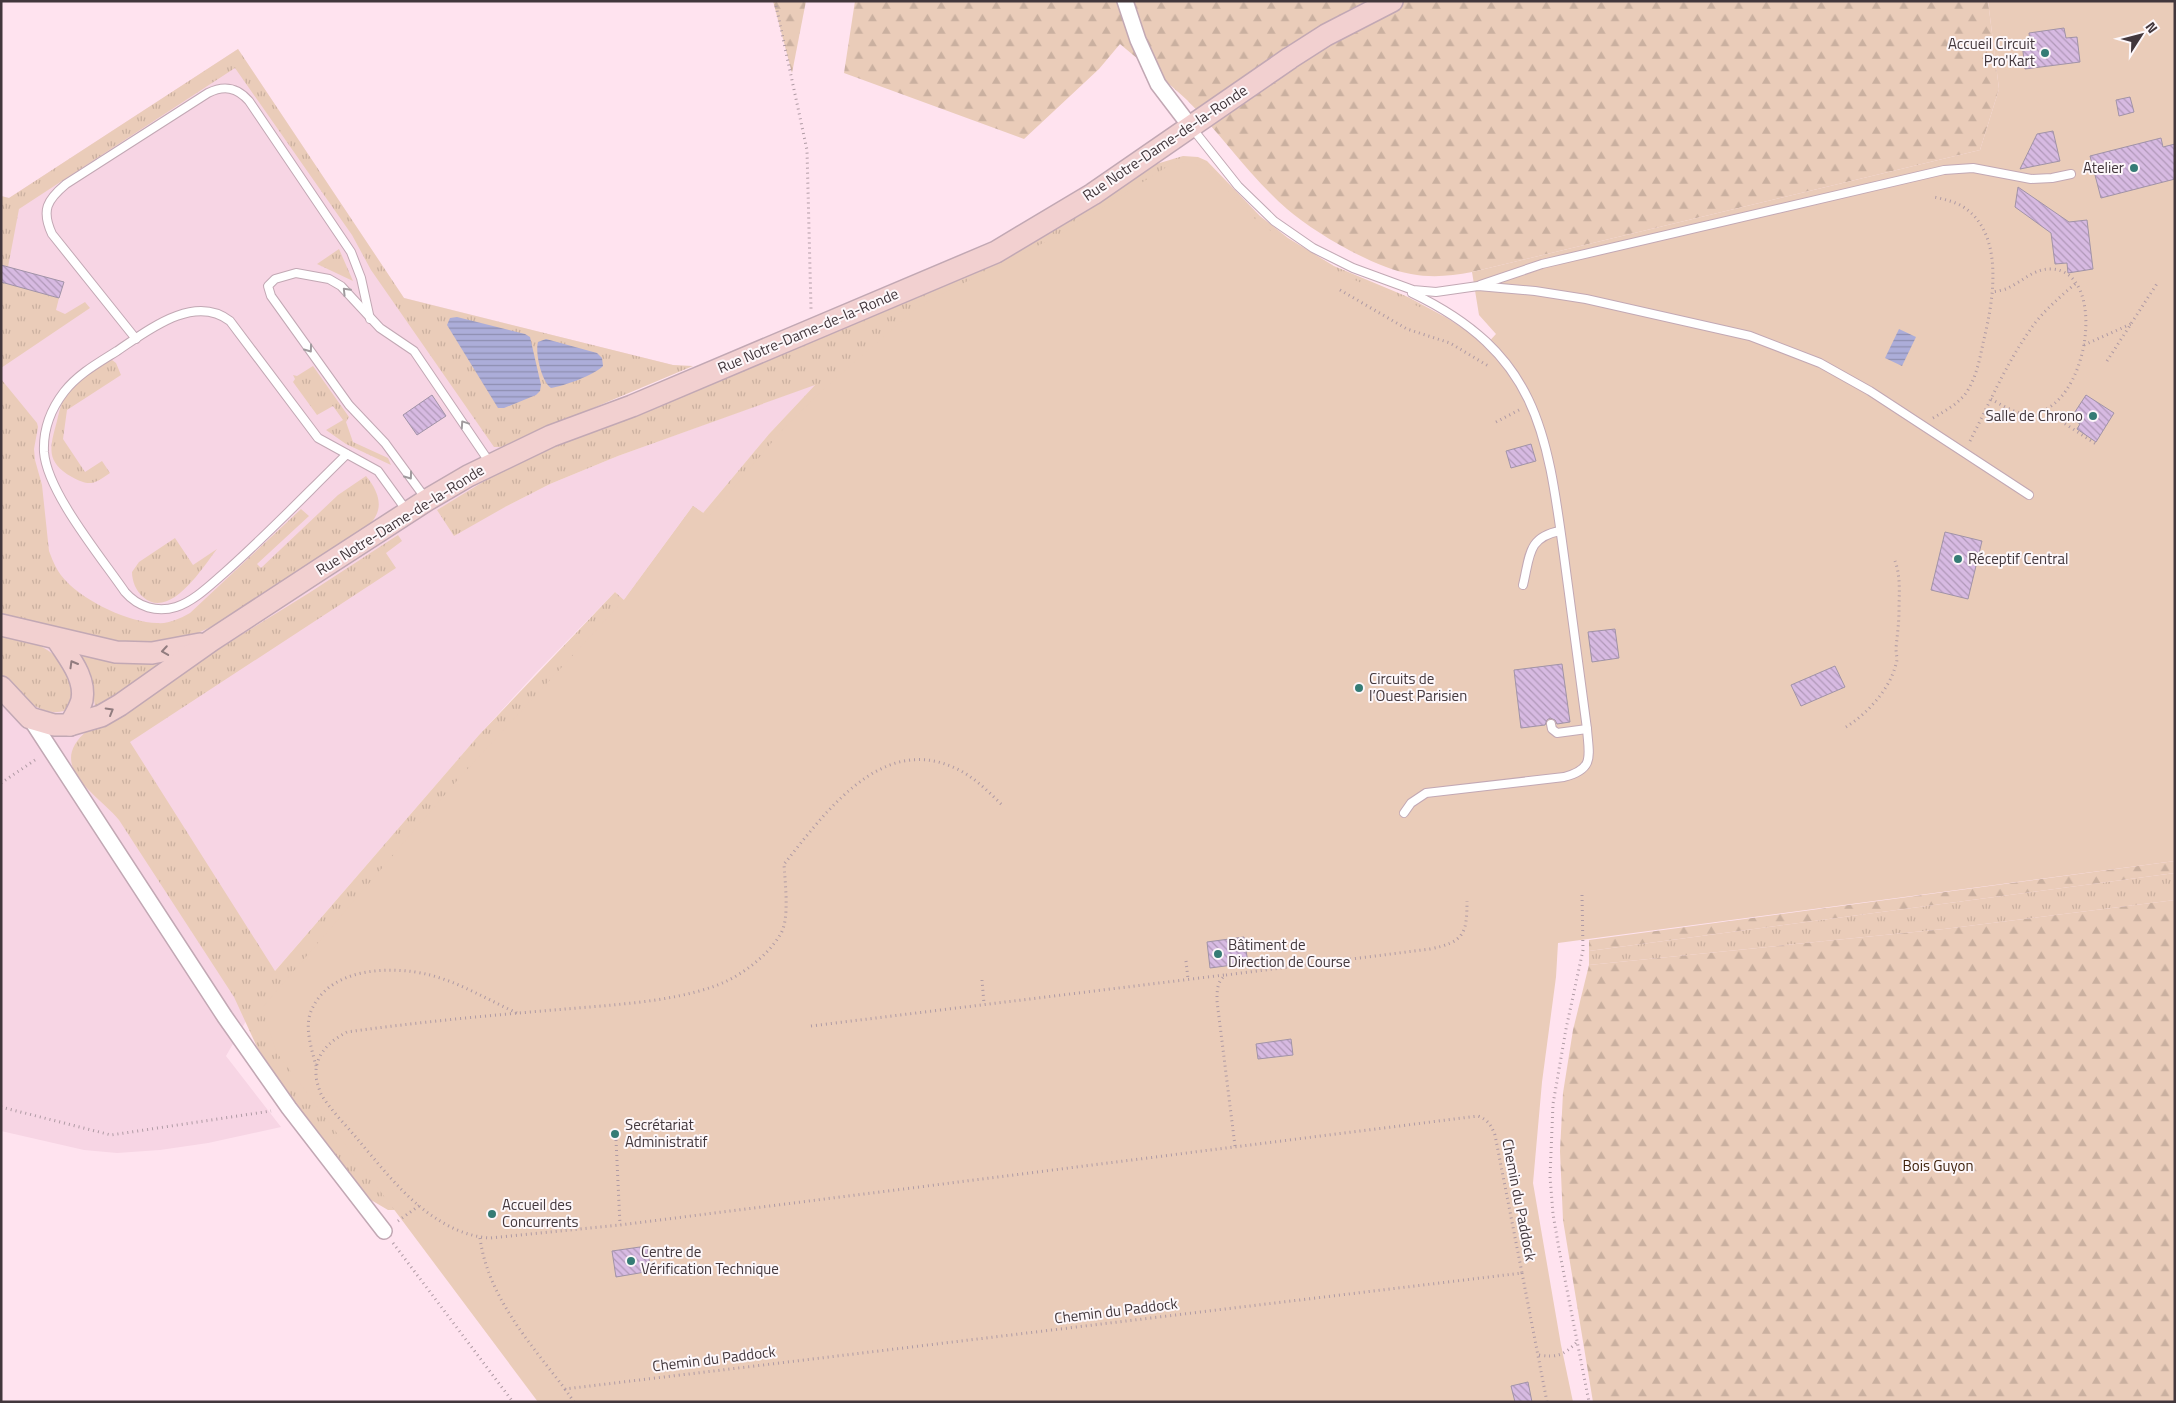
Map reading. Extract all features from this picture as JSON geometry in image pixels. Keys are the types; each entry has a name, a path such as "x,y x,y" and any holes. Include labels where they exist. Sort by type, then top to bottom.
{"main road":[{"name":"Rue Notre-Dame-de-la-Ronde","path":"30,718 54,725 70,725 101,716 120,705 212,640 427,500 491,464 551,436 632,406 996,252 1093,194 1326,35 1392,1"},
{"name":"Rue Notre-Dame-de-la-Ronde","path":"1,625 116,652 152,653 182,649 212,640"},
{"path":"57,639 75,667 82,684 82,700 70,725"},
{"path":"1,687 30,718"}],"street":[{"path":"1125,1 1138,40 1158,84 1190,126"},
{"path":"30,718 225,1017 289,1108 384,1231"}],"lane":[{"path":"136,339 52,234 45,214 47,206 51,198 66,184 208,93 226,87 241,92 249,101 351,252 358,271 370,319"},
{"path":"1190,126 1234,181 1274,221 1333,259 1394,284 1444,310 1474,330 1494,349 1512,371 1531,404 1544,441 1560,531 1587,729 1589,762 1577,773 1564,777 1426,793 1411,803 1404,813"},
{"path":"1394,284 1423,292 1478,286 1542,264 1944,170 1973,168 2031,178 2052,178 2072,174"},
{"path":"427,500 385,443 349,405 270,296 268,286 274,279 296,273 329,279 341,286 370,319 414,351 491,464"},
{"path":"1478,286 1535,291 1586,299 1750,336 1820,363 1870,391 2029,495"},
{"path":"347,454 240,558 204,590 188,601 171,609 156,609 140,605 125,592 64,503 48,470 44,442 51,414 69,386 82,373 168,318 204,312 222,315 238,331 318,438 378,471 408,513"},
{"path":"1523,585 1535,542 1542,536 1560,531"},
{"path":"1551,724 1552,729 1557,733 1587,729"}],"path":[{"path":"775,1 807,150 812,329"},
{"path":"1922,425 1952,407 1969,388 1979,359 1992,292 1991,256 1982,230 1967,210 1959,205 1934,197"},
{"path":"1991,399 2024,414 2044,410 2060,399 2068,389 2084,346 2084,310 2081,296 2076,283 2064,272 2044,269 2009,288 1992,292"},
{"path":"2107,360 2158,282"},
{"path":"1964,453 1991,399 2030,329 2054,302 2076,283"},
{"path":"1340,290 1407,330 1450,343 1492,368 1512,371"},
{"path":"2084,346 2131,324"},
{"path":"1496,422 1531,404"},
{"path":"2044,410 2096,444"},
{"path":"1846,727 1858,718 1876,699 1891,677 1897,664 1899,576 1895,561"},
{"path":"1,783 51,749"},
{"path":"574,1402 500,1299 487,1268 480,1238 450,1227 436,1219 380,1165 321,1093 316,1076 319,1057 332,1040 347,1032 620,1004 713,987 740,972 772,946 782,934 785,920 784,864 839,799 875,771 889,765 918,760 953,767 984,787 1002,805"},
{"path":"1582,895 1583,950 1580,971 1567,1021 1553,1104 1550,1170 1553,1214 1576,1343 1589,1402"},
{"path":"810,1026 1430,949 1445,945 1458,938 1466,929 1467,901"},
{"path":"1186,961 1188,979"},
{"path":"317,1068 310,1045 308,1025 310,1014 323,993 333,985 354,975 373,971 402,970 432,975 460,985 518,1013"},
{"path":"1226,974 1219,982 1217,1001 1235,1146"},
{"path":"982,980 984,1004"},
{"path":"1,1107 111,1134 289,1108"},
{"name":"Chemin du Paddock","path":"480,1238 620,1226 1472,1115 1486,1119 1492,1126 1495,1135 1522,1274 565,1389"},
{"path":"616,1140 620,1226"},
{"path":"420,1205 384,1231 513,1402"},
{"path":"1522,1274 1547,1402"},
{"path":"1539,1355 1557,1356 1566,1353 1576,1343"}],"shaded area":[{"path":"238,49 404,298 673,365 502,439 520,461 437,510 505,507 550,484 618,456 816,384 769,434 703,513 693,506 624,600 615,592 534,675 479,735 274,972 226,1056 281,1127 208,1143 160,1150 117,1153 84,1150 1,1131 1,196 9,198"}],"green space":[{"path":"773,1 806,1 792,73"},
{"path":"855,1 1988,1 1999,89 1980,150 1472,272 1426,276 1397,271 1381,265 1346,249 1299,219 1248,170 1187,100 1120,44 1099,69 1024,139 844,73"},
{"name":"Circuits de l’Ouest Parisien","path":"1988,1 2175,1 2175,861 1558,943 1556,977 1542,1082 1533,1183 1561,1345 1573,1402 538,1402 277,1053 262,1008 461,776 624,600 693,506 709,517 784,428 826,387 920,305 1057,236 1173,163 1189,162 1206,168 1257,221 1303,254 1352,279 1422,308 1484,347 1496,334 1479,315 1472,272 1980,150 1999,89"},
{"path":"238,49 404,298 673,365 693,366 502,447 494,447 371,270 352,235 235,68 19,209 8,267 1,265 1,196 9,198"},
{"path":"1183,156 1198,157 1207,161 1260,216 1288,238 1334,266 1408,297 1447,318 1476,337 1489,349 396,1210 388,1210 371,1200 338,1161 288,1094 257,1047 234,997 119,820 79,778 73,767 71,755 76,743 88,730 309,593 398,535 402,541 386,553 396,568 130,742 275,971 479,735 615,592 624,600 693,506 703,513 769,434 815,385 618,456 550,484 454,536 437,510 537,452 740,372 879,311 1153,165"},
{"path":"339,249 353,281 317,264"},
{"path":"1,282 59,298 56,310 65,314 85,302 90,308 1,368"},
{"path":"112,360 116,363 121,375 67,410 63,439 85,472 102,461 110,473 96,482 83,482 72,477 57,466 52,453 61,404 75,385 87,375"},
{"path":"313,366 349,417 346,422 353,442 388,458 391,465 346,444 326,430 343,420 333,406 317,415 293,382 295,379 293,375 297,376"},
{"path":"1,379 37,423 34,449 35,460 42,485 49,551 56,567 74,589 108,610 121,615 146,622 166,623 190,613 301,509 309,516 257,564 261,568 338,495 366,476 375,489 379,501 377,514 368,526 228,619 185,639 138,647 9,617 1,612"},
{"path":"175,538 193,565 217,549 185,589 175,597 164,602 153,603 138,592 132,572 139,562"},
{"path":"1,631 35,643 55,655 68,674 71,686 70,702 64,711 46,711 37,707 21,695 1,675"},
{"path":"82,654 161,657 167,664 98,706 95,706 90,676 80,657"},
{"path":"2175,861 2175,873 1589,951 1589,940"},
{"path":"2175,873 2175,900 1944,929 1589,965 1589,951"},
{"name":"Bois Guyon","path":"2175,900 2175,1402 1593,1402 1563,1220 1560,1151 1563,1093 1573,1030 1589,965 1944,929"}],"water":[{"path":"457,317 525,334 530,337 541,385 540,391 536,395 504,408 498,408 447,325 450,318"},
{"path":"1899,329 1916,337 1902,366 1885,358"},
{"path":"546,339 597,353 602,358 603,366 578,380 551,388 544,379 537,352 538,342"}],"building":[{"name":"Accueil Circuit Pro'Kart","path":"2064,28 2066,38 2077,37 2080,62 2025,69 2022,43 2030,42 2029,33"},
{"path":"2130,97 2134,112 2119,116 2116,100"},
{"path":"2053,131 2060,161 2020,169 2037,134"},
{"name":"Atelier","path":"2161,138 2163,147 2175,144 2175,179 2101,198 2090,156"},
{"path":"2018,187 2069,222 2087,220 2093,269 2068,273 2067,263 2055,264 2051,233 2015,207"},
{"path":"1,265 64,282 59,298 1,282"},
{"path":"432,395 446,416 417,435 403,415"},
{"name":"Salle de Chrono","path":"2086,395 2114,413 2096,442 2077,429 2080,424 2071,418"},
{"path":"1531,444 1536,461 1511,468 1506,451"},
{"name":"Réceptif Central","path":"1945,532 1982,541 1968,599 1931,590"},
{"path":"1615,629 1619,658 1592,662 1588,632"},
{"path":"1562,664 1570,722 1557,724 1555,720 1550,718 1545,725 1521,728 1514,670"},
{"path":"1835,666 1845,687 1801,706 1791,685"},
{"path":"1244,937 1248,963 1210,968 1207,942"},
{"path":"1291,1039 1293,1055 1258,1059 1256,1044"},
{"name":"Centre de Vérification Technique","path":"647,1246 651,1271 616,1277 612,1251"},
{"path":"1528,1382 1532,1402 1515,1402 1511,1386"}],"place":[{"name":"Accueil Circuit Pro'Kart","path":"2045,53"},
{"name":"Atelier","path":"2134,168"},
{"name":"Salle de Chrono","path":"2093,416"},
{"name":"Réceptif Central","path":"1958,559"},
{"name":"Circuits de l’Ouest Parisien","path":"1359,688"},
{"name":"Bâtiment de Direction de Course","path":"1218,954"},
{"name":"Secrétariat Administratif","path":"615,1134"},
{"name":"Accueil des Concurrents","path":"492,1214"},
{"name":"Centre de Vérification Technique","path":"631,1261"}]}
